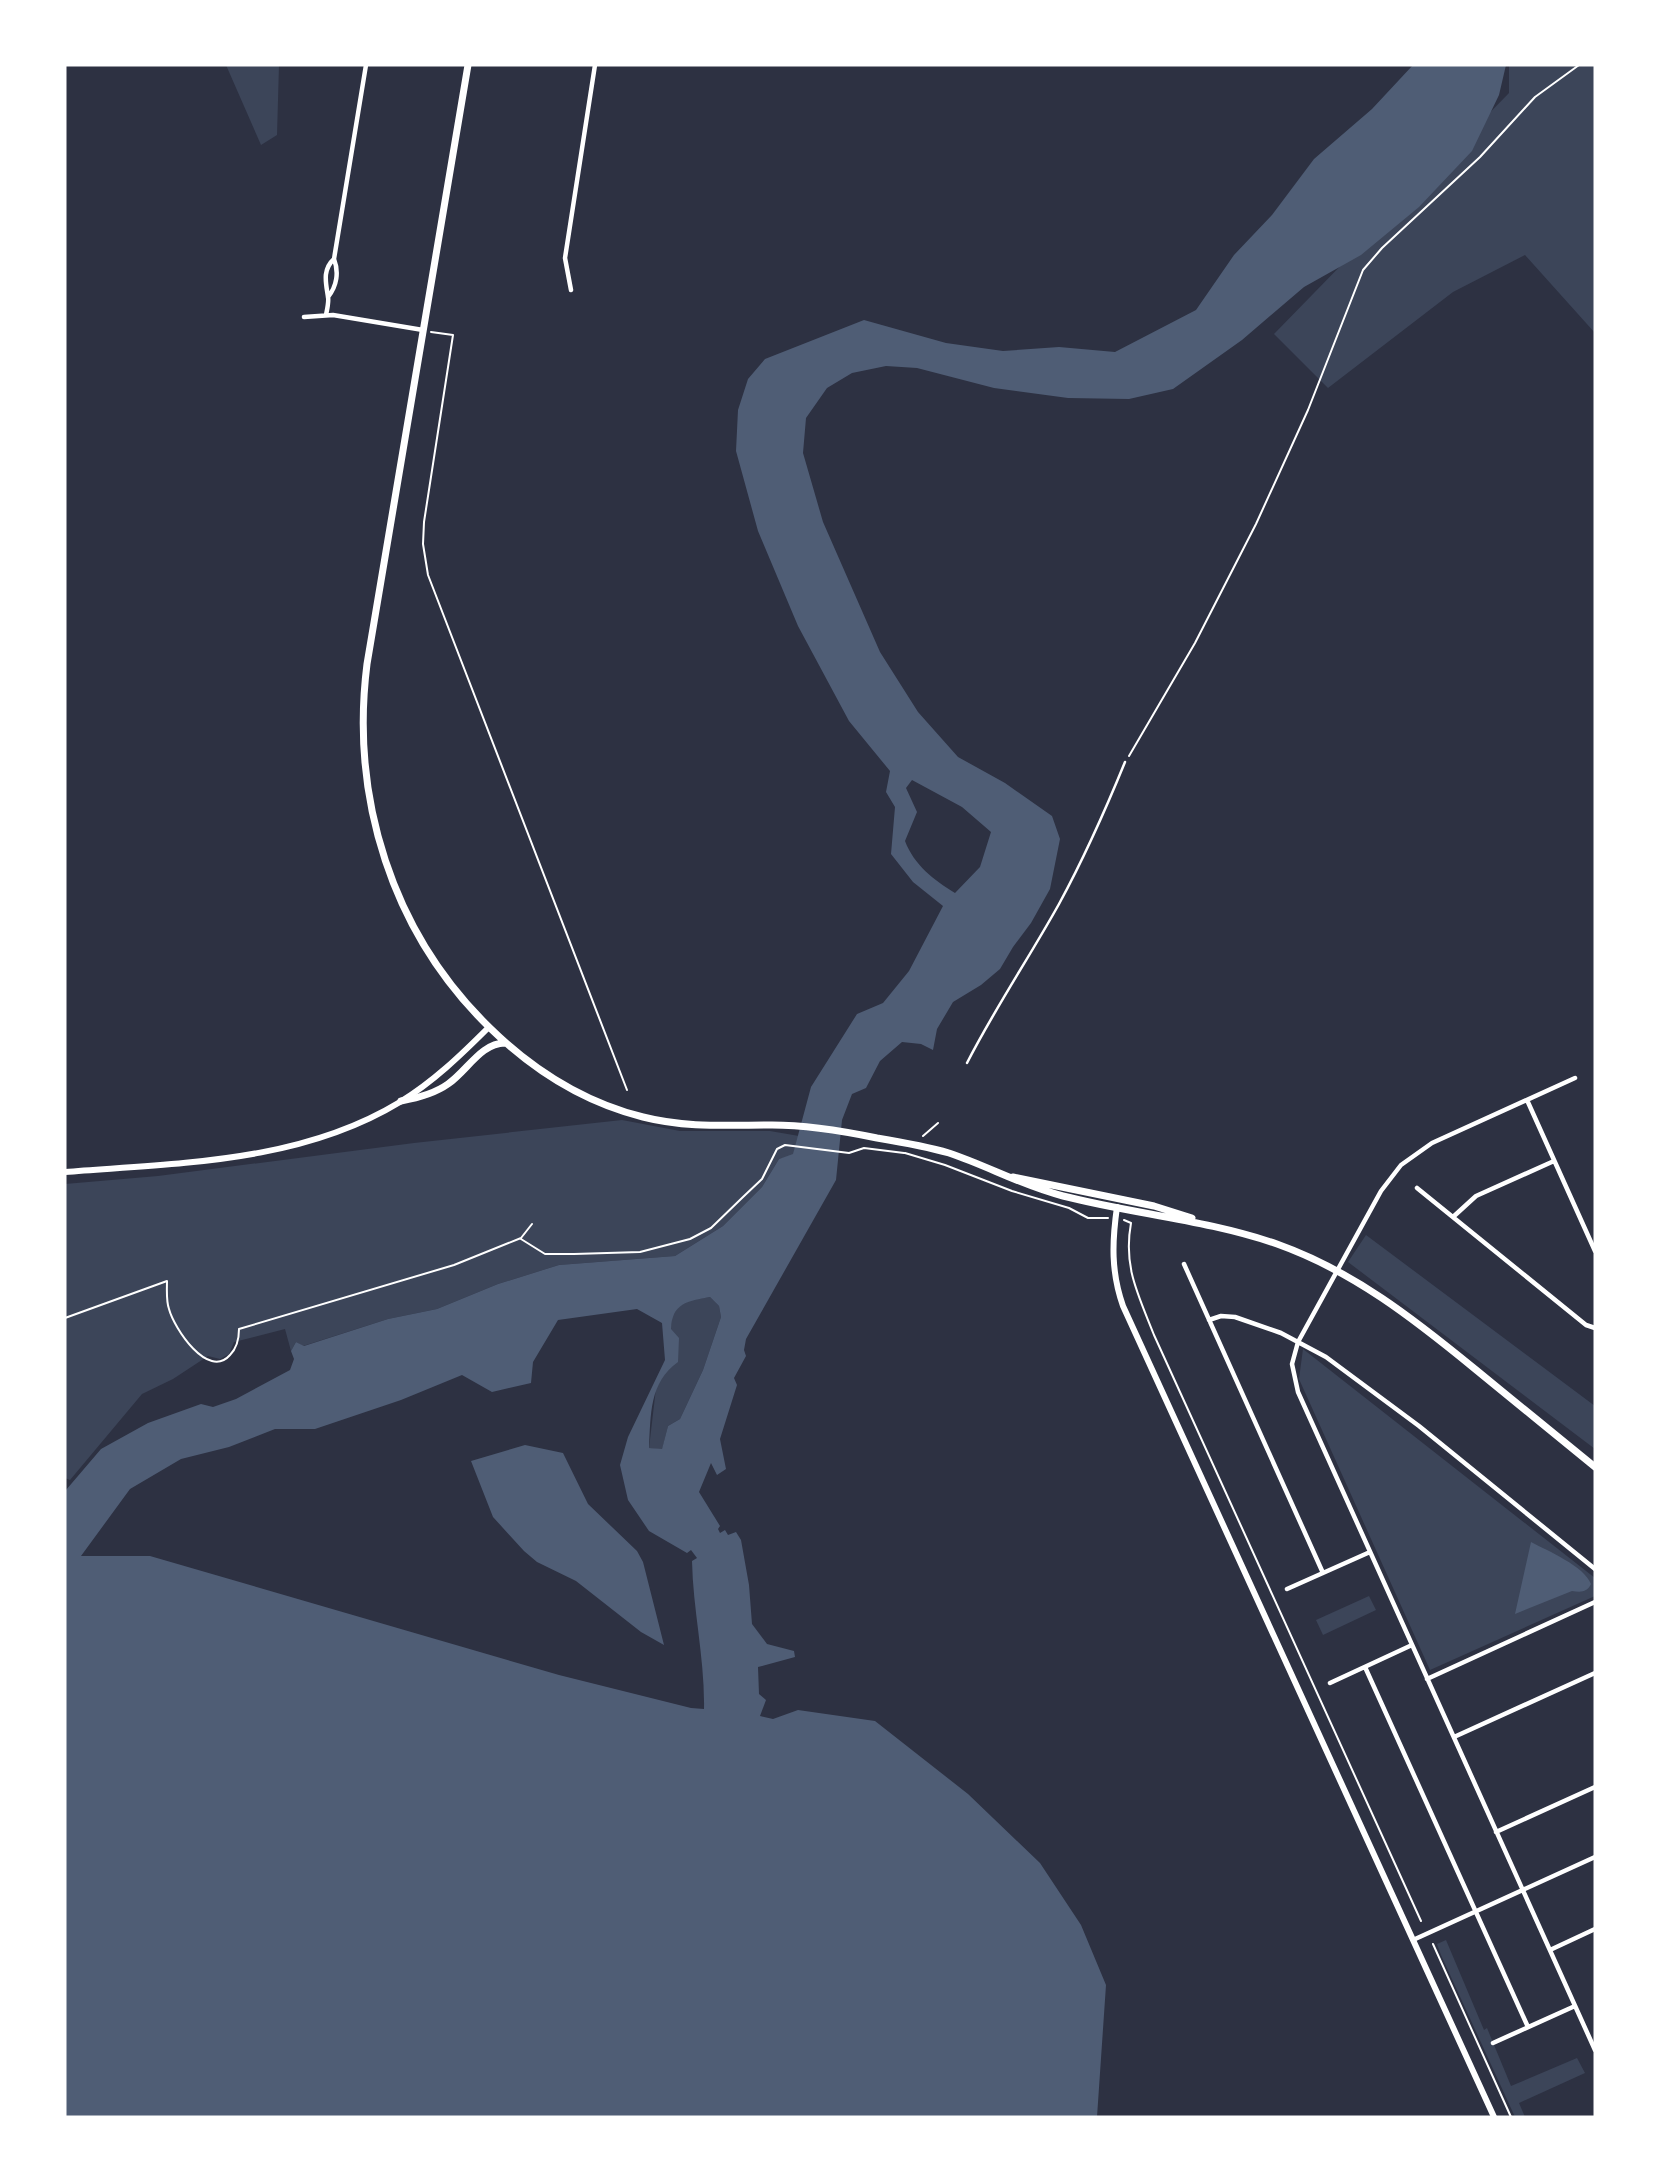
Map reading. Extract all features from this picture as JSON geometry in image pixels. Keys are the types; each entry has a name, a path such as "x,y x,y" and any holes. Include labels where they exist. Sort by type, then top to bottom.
{"main road":[{"path":"468,65 367,664 362,726 365,772 377,837 388,872 422,942 443,974 505,1043 555,1081 603,1104 638,1116 691,1125 796,1127 916,1145 947,1153 1038,1189 1209,1225"},
{"path":"398,1103 445,1086 486,1048 505,1043"},
{"path":"1005,1176 1154,1206 1276,1244 1338,1271 1408,1315 1595,1467"}],"street":[{"path":"328,297 335,282 337,268 334,259 366,65"},
{"path":"571,290 565,258 595,65"},
{"path":"326,315 328,297 325,282 328,266 334,259"},
{"path":"303,317 326,315 424,331"},
{"path":"65,1172 176,1163 276,1150 332,1135 398,1103 448,1067 489,1027"},
{"path":"1575,1077 1432,1143 1409,1158 1381,1191 1298,1342 1292,1364 1298,1392 1595,2050"},
{"path":"1527,1100 1595,1251"},
{"path":"1453,1217 1476,1196 1554,1161"},
{"path":"1416,1188 1586,1325 1595,1328"},
{"path":"1117,1207 1113,1260 1123,1306 1494,2117"},
{"path":"1184,1264 1323,1573"},
{"path":"1209,1320 1230,1316 1280,1333 1326,1357 1385,1399 1595,1569"},
{"path":"1287,1589 1370,1552"},
{"path":"1427,1679 1595,1602"},
{"path":"1330,1683 1412,1645"},
{"path":"1365,1667 1528,2027"},
{"path":"1454,1737 1595,1673"},
{"path":"1496,1832 1595,1787"},
{"path":"1412,1940 1595,1857"},
{"path":"1550,1950 1595,1929"},
{"path":"1493,2043 1575,2006"}],"lane":[{"path":"967,1063 992,1014 1058,905 1110,799 1125,762"}],"path":[{"path":"1125,762 1195,643 1256,524 1308,410 1363,270 1382,248 1480,157 1535,97 1579,65"},
{"path":"424,331 453,335 423,533 428,575 627,1090"},
{"path":"521,1238 545,1254 640,1252 690,1239 711,1228 762,1179 777,1149 793,1145 843,1152 864,1148 905,1153 911,1151 938,1123"},
{"path":"1131,1223 1128,1262 1154,1335 1421,1920"},
{"path":"65,1318 167,1281 169,1310 182,1333 196,1353 209,1361 219,1363 228,1357 236,1346 239,1329 432,1272 521,1238 532,1224"},
{"path":"1433,1944 1511,2117"}],"shaded area":[{"path":"226,65 279,65 277,135 261,145"},
{"path":"1413,65 1506,65 1499,95 1472,151 1419,207 1361,255 1304,287 1242,340 1173,389 1129,399 1068,398 994,388 917,368 886,366 852,373 827,388 806,418 803,453 823,522 880,652 918,712 958,757 1005,783 1052,816 1060,839 1050,889 1000,969 981,985 953,1002 937,1029 933,1050 921,1044 902,1042 880,1061 866,1088 852,1094 842,1120 836,1180 746,1339 746,1356 734,1378 737,1385 720,1439 726,1469 717,1475 711,1463 699,1492 720,1526 720,1533 725,1530 728,1535 736,1532 741,1540 752,1624 767,1644 794,1651 795,1657 758,1667 759,1694 766,1700 760,1716 773,1719 798,1710 875,1721 968,1794 1040,1863 1081,1925 1106,1985 1097,2117 65,2117 66,1490 101,1449 148,1423 201,1404 213,1407 236,1399 290,1370 294,1359 291,1351 296,1342 304,1346 388,1319 437,1309 498,1284 559,1265 675,1256 723,1226 762,1187 779,1159 793,1154 811,1087 857,1014 883,1003 909,971 943,906 913,882 891,854 895,807 886,792 890,771 849,721 798,626 758,531 736,451 738,410 748,379 765,359 864,320 946,343 1003,351 1059,347 1115,352 1196,310 1234,255 1272,215 1314,159 1372,109","holes":["912,780 962,807 991,832 980,867 955,893 926,871 905,841 917,812 906,788","710,1297 719,1306 721,1317 703,1370 680,1419 668,1426 662,1449 649,1448 653,1400 662,1380 678,1362 679,1338 671,1329 672,1320 678,1309 688,1302","637,1309 662,1323 665,1360 628,1437 620,1465 628,1500 649,1531 687,1553 691,1550 697,1558 692,1561 704,1709 559,1675 150,1556 81,1556 130,1489 181,1459 229,1447 275,1429 315,1429 401,1400 462,1375 492,1392 531,1383 533,1362 558,1320"]},
{"path":"1509,65 1595,65 1595,333 1525,255 1453,292 1328,388 1274,334 1509,93"},
{"path":"622,1120 680,1131 770,1131 799,1136 794,1155 779,1159 762,1187 723,1226 675,1256 559,1265 498,1284 437,1309 388,1319 303,1346 296,1342 291,1351 285,1329 234,1342 229,1354 220,1359 208,1356 173,1379 142,1394 70,1480 65,1478 65,1184 158,1176"},
{"path":"1366,1235 1595,1406 1595,1449 1348,1262"},
{"path":"710,1297 719,1306 721,1317 703,1370 680,1419 668,1426 662,1450 649,1448 656,1388 665,1371 672,1317 678,1307 691,1300"},
{"path":"1303,1349 1595,1578 1595,1596 1430,1670 1299,1379"},
{"path":"525,1445 563,1453 588,1504 637,1551 643,1562 664,1645 641,1632 576,1581 537,1562 493,1517 471,1461"},
{"path":"1531,1542 1573,1565 1591,1584 1580,1592 1572,1591 1515,1614"},
{"path":"1369,1596 1376,1610 1323,1635 1316,1620"},
{"path":"1446,1940 1511,2086 1577,2058 1585,2073 1519,2103 1525,2117 1515,2117 1441,1955 1437,1944"}]}
